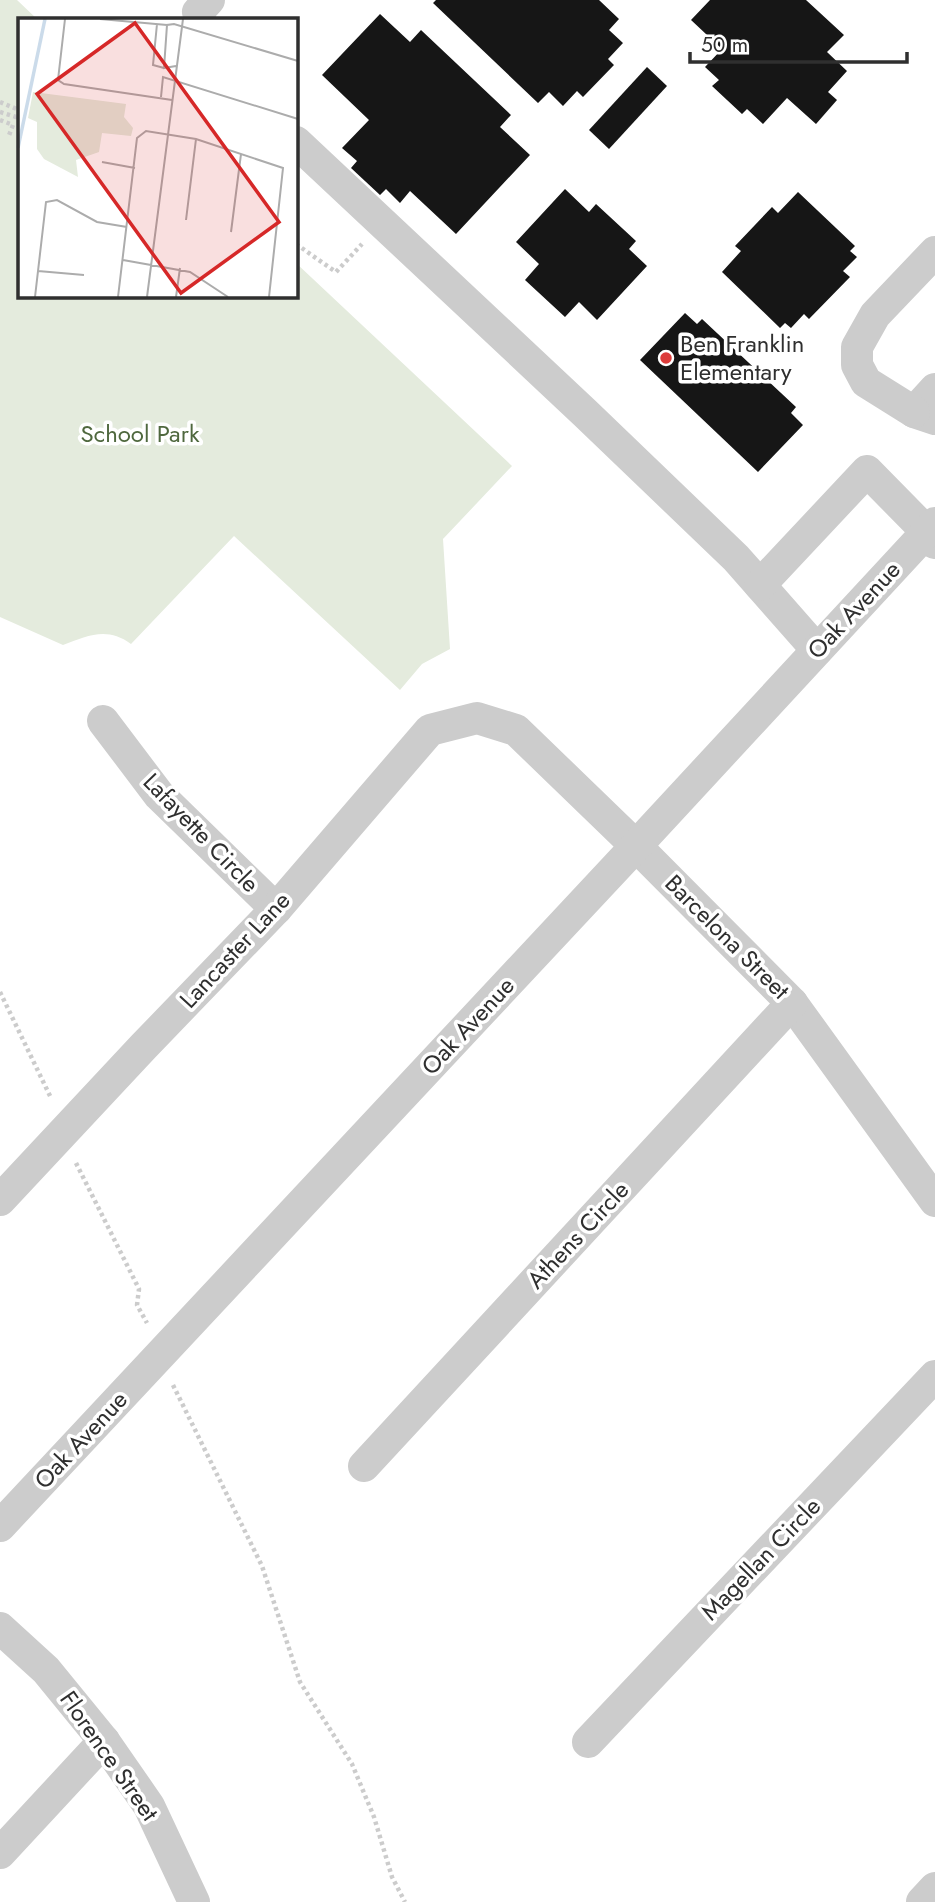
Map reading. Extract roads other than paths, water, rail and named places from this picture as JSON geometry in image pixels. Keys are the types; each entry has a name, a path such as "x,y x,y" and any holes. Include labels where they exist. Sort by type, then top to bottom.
{"street":[{"path":"200,18 198,12 209,0"},
{"path":"298,144 596,422 736,558 817,650"},
{"path":"928,407 866,382 857,365 857,347 875,315 935,252"},
{"path":"760,585 867,471 932,533"},
{"name":"Oak Avenue","path":"0,1527 817,650 932,533"},
{"name":"Barcelona Street","path":"477,718 516,730 792,1003 935,1200"},
{"name":"Lancaster Lane","path":"0,1200 276,909 430,730 477,718"},
{"name":"Lafayette Circle","path":"103,720 159,795 276,909"},
{"name":"Athens Circle","path":"365,1466 792,1003"},
{"name":"Magellan Circle","path":"588,1742 935,1376"},
{"name":"Florence Street","path":"0,1628 46,1670 104,1741 149,1806 194,1902"},
{"path":"0,1853 104,1741"},
{"path":"922,1902 935,1888"}],"place":[{"name":"Ben Franklin Elementary","path":"666,358"}],"park label":[{"name":"School Park","path":"140,434"}]}
